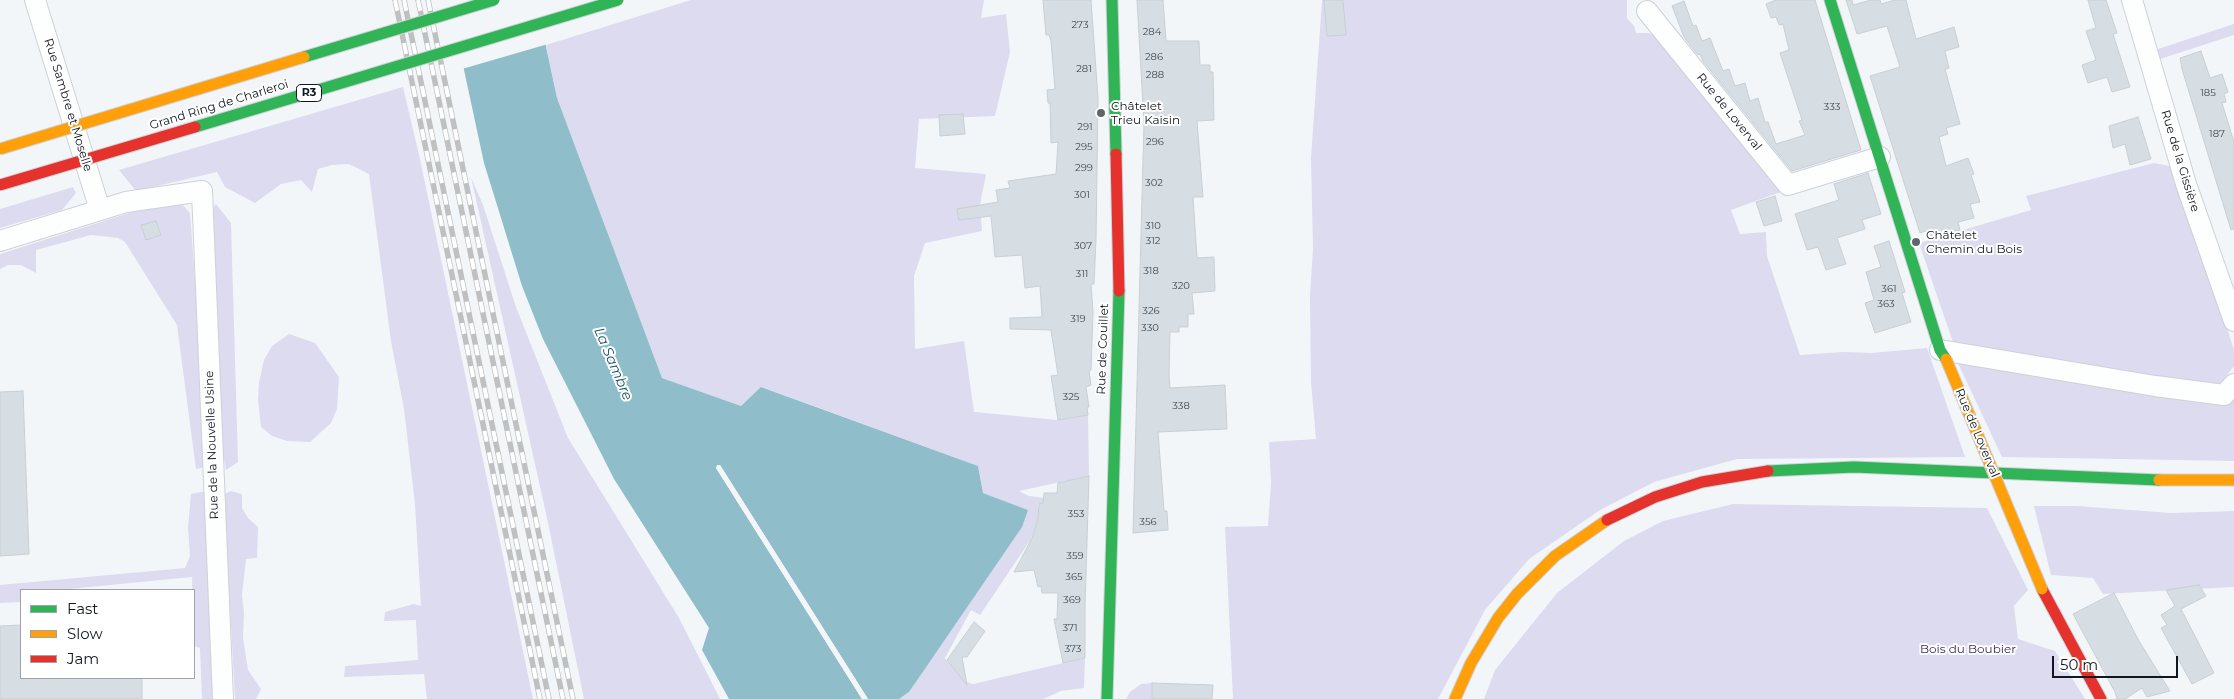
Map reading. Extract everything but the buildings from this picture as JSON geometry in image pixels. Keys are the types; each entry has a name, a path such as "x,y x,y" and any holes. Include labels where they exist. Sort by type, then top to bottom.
{"main road":[{"name":"Grand Ring de Charleroi","path":"0,149 494,0"},
{"name":"Grand Ring de Charleroi","path":"0,185 618,0"},
{"name":"Rue de Couillet","path":"1107,699 1119,280 1112,0"},
{"name":"Rue de Loverval","path":"1830,0 1943,354 2042,589 2101,699"},
{"path":"1455,699 1471,663 1498,618 1517,594 1550,561 1612,517 1655,497 1702,482 1762,471 1854,466 2131,479 2234,480"},
{"path":"1780,482 1837,480"},
{"path":"1729,490 1760,484"},
{"path":"1989,486 2008,487"},
{"path":"1490,654 1499,640"}],"street":[{"name":"Rue Sambre et Moselle","path":"36,0 100,210"},
{"name":"Rue de la Gissière","path":"2132,0 2186,184 2234,321"},
{"name":"Rue de Loverval","path":"1647,10 1788,186 1880,157"},
{"name":"Rue de la Nouvelle Usine","path":"100,210 126,202 202,191 223,699"},
{"path":"0,241 100,210"},
{"path":"1943,354 2224,395 2234,384"}],"green space":[{"path":"691,0 984,0 981,18 1006,14 1010,52 995,116 919,119 915,168 986,174 980,205 982,231 925,243 914,276 915,349 964,341 974,412 1058,420 1088,415 1089,476 1019,491 1029,496 1044,498 1045,504 1038,504 1038,507 1041,509 1031,539 980,615 971,610 945,658 964,681 973,684 1085,658 1084,688 1061,691 1043,699 899,699 909,692 1028,510 983,493 978,466 762,387 741,406 662,378 557,98 546,45"},
{"path":"1322,0 1627,0 1627,18 1634,26 1636,33 1648,33 1661,38 1786,190 1731,210 1740,234 1766,232 1767,256 1800,355 1843,352 1872,353 1927,348 1965,457 1737,459 1654,482 1600,510 1529,559 1485,610 1438,699 1233,699 1225,527 1268,526 1271,483 1269,442 1316,439 1311,382 1310,296 1313,249 1311,158"},
{"path":"2234,24 2234,35 2157,60 2158,49"},
{"path":"403,87 420,159 533,699 427,699 424,674 344,677 345,666 418,660 416,620 384,621 385,612 414,604 421,606 415,504 404,409 391,341 369,174 349,164 332,165 318,169 312,192 301,180 281,184 255,203 225,187 217,172 136,191 119,170"},
{"path":"2154,163 2175,167 2234,350 2234,366 2217,388 1955,348 1919,243 2031,210 2026,196"},
{"path":"471,177 483,205 516,307 568,438 679,618 720,699 584,699 547,518"},
{"path":"73,187 76,193 62,210 0,228 0,209"},
{"path":"181,203 190,213 209,466 196,469 177,325 125,242 118,238 91,235 36,250 36,273 21,265 8,265 0,269 0,254 151,206"},
{"path":"216,204 231,223 238,462 226,470 221,444 209,214"},
{"path":"289,334 315,343 339,377 337,409 331,423 310,442 287,441 272,436 261,427 258,400 259,383 264,360 272,346"},
{"path":"1957,361 2234,393 2234,461 2002,457"},
{"path":"206,491 216,699 202,699 200,648 195,646 195,589 192,589 192,577 69,589 20,589 20,602 0,603 0,585 185,568 190,556 188,528 191,494"},
{"path":"231,491 242,494 242,508 248,518 258,527 257,558 246,559 242,595 244,613 243,638 248,670 261,689 256,699 235,699 224,494"},
{"name":"Bois du Boubier","path":"1733,504 1987,508 2028,590 2014,606 2018,639 2055,651 2085,699 1484,699 1495,670 1557,593 1624,541 1663,521"},
{"path":"2034,506 2076,506 2171,513 2234,511 2234,587 2103,594 2093,578 2051,575"},
{"path":"1152,683 1152,699 1126,699 1130,692 1141,684"}],"water":[{"name":"La Sambre","path":"449,0 536,0 557,98 662,378 741,406 761,387 978,466 983,493 1028,510 1022,527 909,692 899,699 868,699 720,465 716,468 862,699 729,699 702,650 709,628 614,479 543,339 522,286 484,163"}],"pier":[{"path":"446,0 538,0 548,44 462,69"},
{"path":"717,465 720,465 868,699 865,699 799,595 864,698 862,699 716,468"}],"railway":[{"path":"395,0 540,699"},
{"path":"404,0 549,699"},
{"path":"418,0 563,699"},
{"path":"428,0 573,699"}],"traffic: fast":[{"path":"304,57 494,0"},
{"path":"195,127 618,0"},
{"path":"1112,0 1116,154"},
{"path":"1830,0 1940,350 1946,359"},
{"path":"1107,699 1119,291"},
{"path":"1768,471 1854,467 2159,480"}],"traffic: slow":[{"path":"0,149 304,57"},
{"path":"1946,359 2042,589"},
{"path":"2159,480 2234,480"},
{"path":"1455,699 1471,663 1498,618 1517,594 1555,556 1607,520"}],"traffic: jam":[{"path":"0,185 195,127"},
{"path":"1116,154 1119,291"},
{"path":"1607,520 1655,497 1702,482 1768,471"},
{"path":"2042,589 2101,699"}],"place":[{"name":"Châtelet Trieu Kaisin","path":"1101,113"},
{"name":"Châtelet Chemin du Bois","path":"1916,242"}]}
